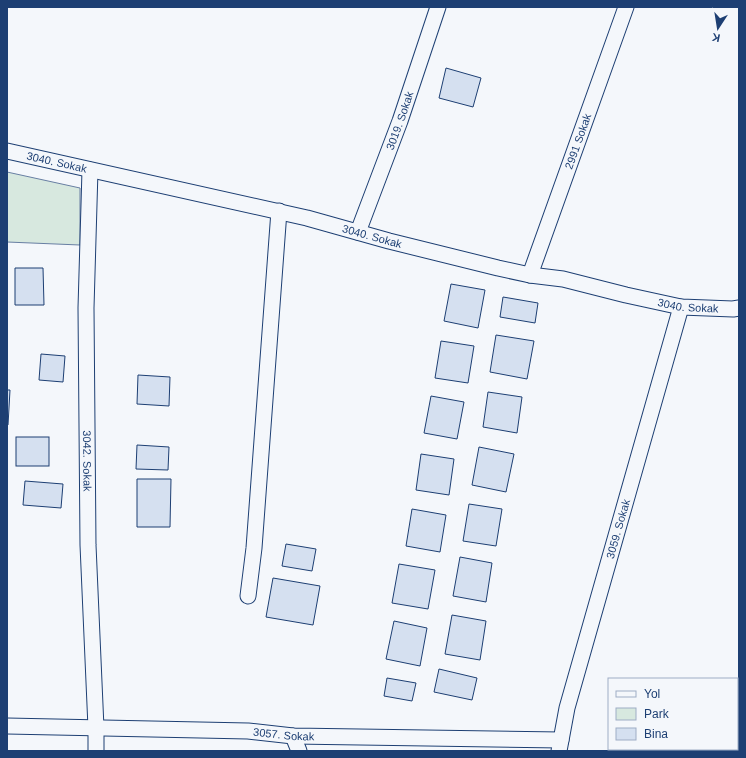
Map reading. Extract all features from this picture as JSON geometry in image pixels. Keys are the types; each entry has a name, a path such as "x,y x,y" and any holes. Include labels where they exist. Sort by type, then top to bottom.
{"street":[{"name":"3019. Sokak","path":"358,232 400,121 438,7"},
{"name":"2991 Sokak","path":"530,275 626,7"},
{"name":"3040. Sokak","path":"7,151 279,211 388,241 530,275 563,279 681,307 739,308"},
{"name":"3042. Sokak","path":"90,170 86,308 88,529 96,751"},
{"path":"248,596 254,548 279,211"},
{"name":"3059. Sokak","path":"560,746 569,701 681,307"},
{"name":"3057. Sokak","path":"7,726 248,731 292,736 560,746"},
{"path":"292,736 299,751"}],"green space":[{"path":"7,172 80,188 80,245 7,242"}],"building":[{"path":"446,68 481,78 473,107 439,98"},
{"path":"15,268 43,268 44,305 15,305"},
{"path":"451,284 485,290 478,328 444,321"},
{"path":"503,297 538,303 535,323 500,317"},
{"path":"496,335 534,341 527,379 490,372"},
{"path":"441,341 474,346 468,383 435,378"},
{"path":"41,354 65,356 63,382 39,380"},
{"path":"138,375 170,377 169,406 137,404"},
{"path":"7,390 10,390 8,425 7,425"},
{"path":"488,392 522,397 517,433 483,427"},
{"path":"431,396 464,402 457,439 424,433"},
{"path":"16,437 49,437 49,466 16,466"},
{"path":"137,445 169,447 168,470 136,469"},
{"path":"479,447 514,454 506,492 472,485"},
{"path":"421,454 454,459 449,495 416,490"},
{"path":"137,479 171,479 170,527 137,527"},
{"path":"25,481 63,484 61,508 23,505"},
{"path":"469,504 502,509 496,546 463,541"},
{"path":"412,509 446,515 440,552 406,546"},
{"path":"286,544 316,549 312,571 282,566"},
{"path":"460,557 492,563 486,602 453,596"},
{"path":"399,564 435,570 428,609 392,603"},
{"path":"273,578 320,586 313,625 266,617"},
{"path":"452,615 486,621 480,660 445,654"},
{"path":"394,621 427,628 420,666 386,659"},
{"path":"439,669 477,678 472,700 434,692"},
{"path":"387,678 416,683 412,701 384,696"}]}
